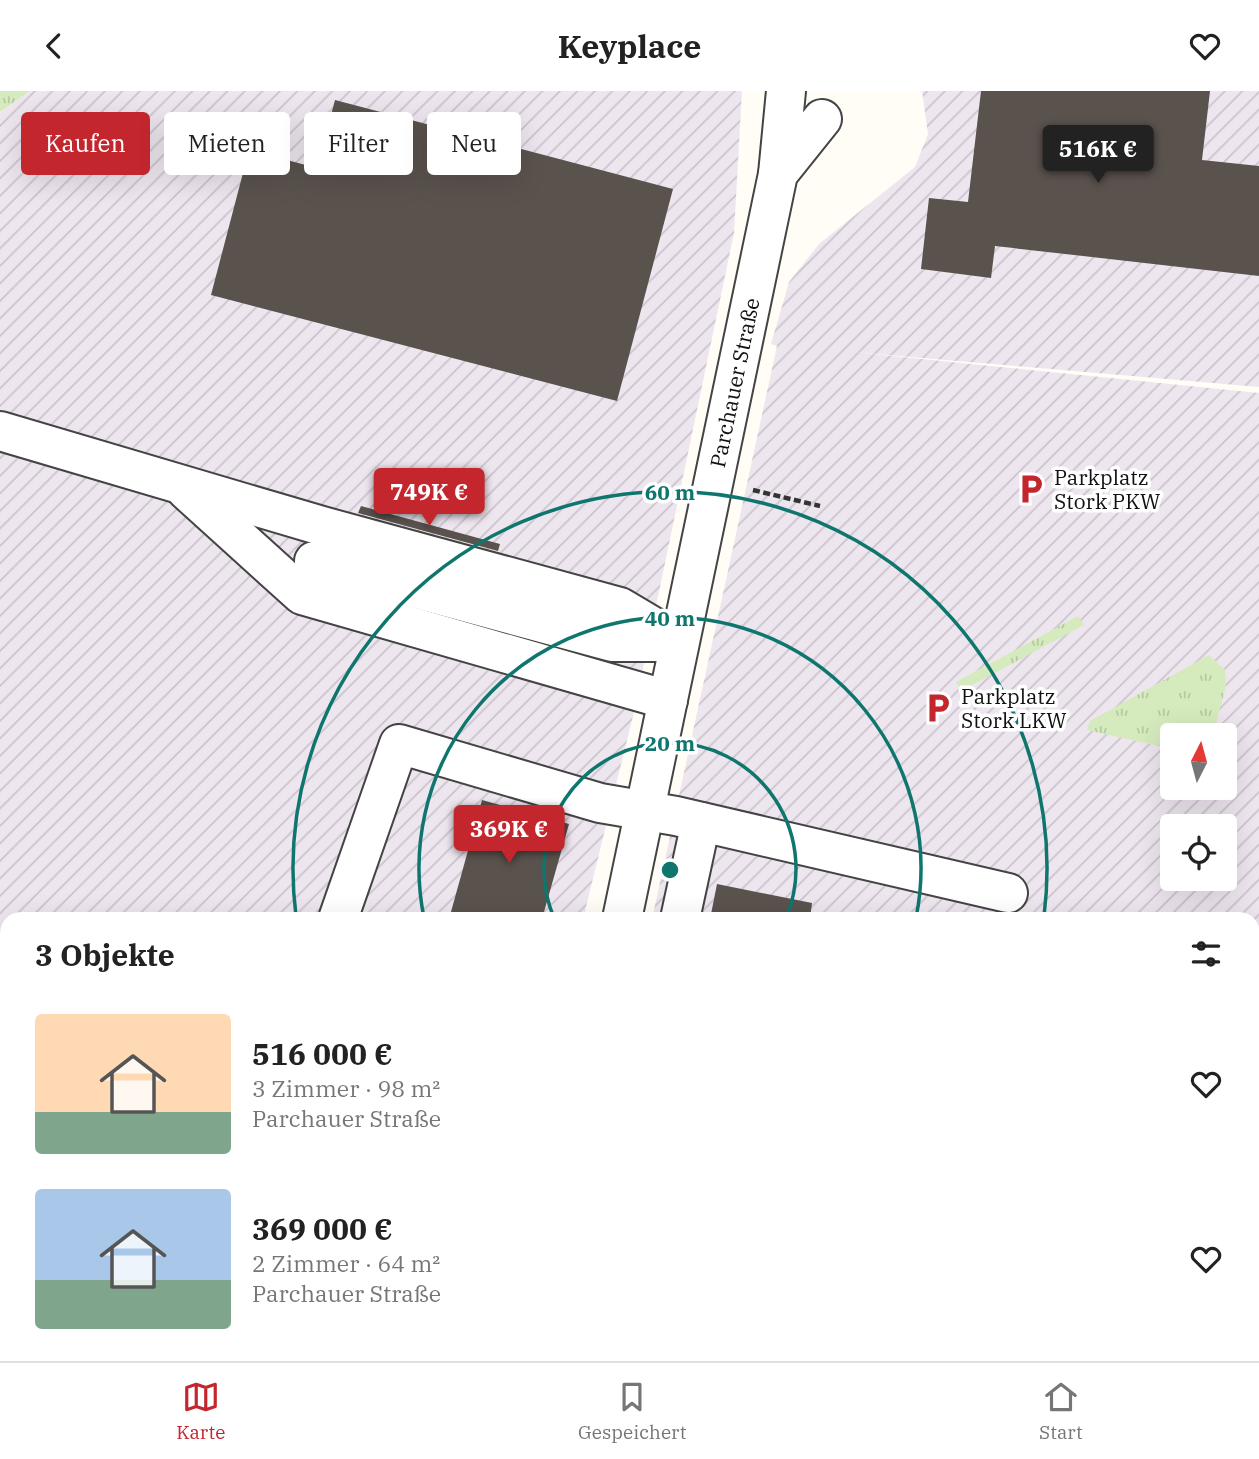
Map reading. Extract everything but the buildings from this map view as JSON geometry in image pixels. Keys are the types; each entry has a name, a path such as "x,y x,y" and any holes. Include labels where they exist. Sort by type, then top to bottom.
{"street":[{"name":"Parchauer Straße","path":"623,912 778,174 786,91"},
{"name":"Parchauer Straße","path":"778,174 822,119"},
{"path":"1,435 620,607 679,642"},
{"path":"179,484 302,595 668,699"},
{"path":"314,561 612,642 679,642"},
{"path":"340,912 399,744 600,803 701,823 1008,893"},
{"path":"682,912 701,823"}],"path":[{"path":"714,480 820,506"}],"shaded area":[{"path":"30,91 742,91 734,233 633,716 585,912 0,912 0,112"},
{"path":"922,91 1259,91 1259,387 853,352 1259,393 1259,912 654,912 777,346 771,344 789,282 819,244 915,167 928,134"}],"green space":[{"path":"0,91 30,91 0,112"},
{"path":"1078,616 1084,625 961,691 956,682"},
{"path":"1209,655 1225,670 1226,686 1216,723 1160,723 1160,746 1087,730 1090,721"}],"place":[{"name":"Parkplatz Stork PKW","path":"1031,489"},
{"name":"Parkplatz Stork LKW","path":"938,708"}]}
